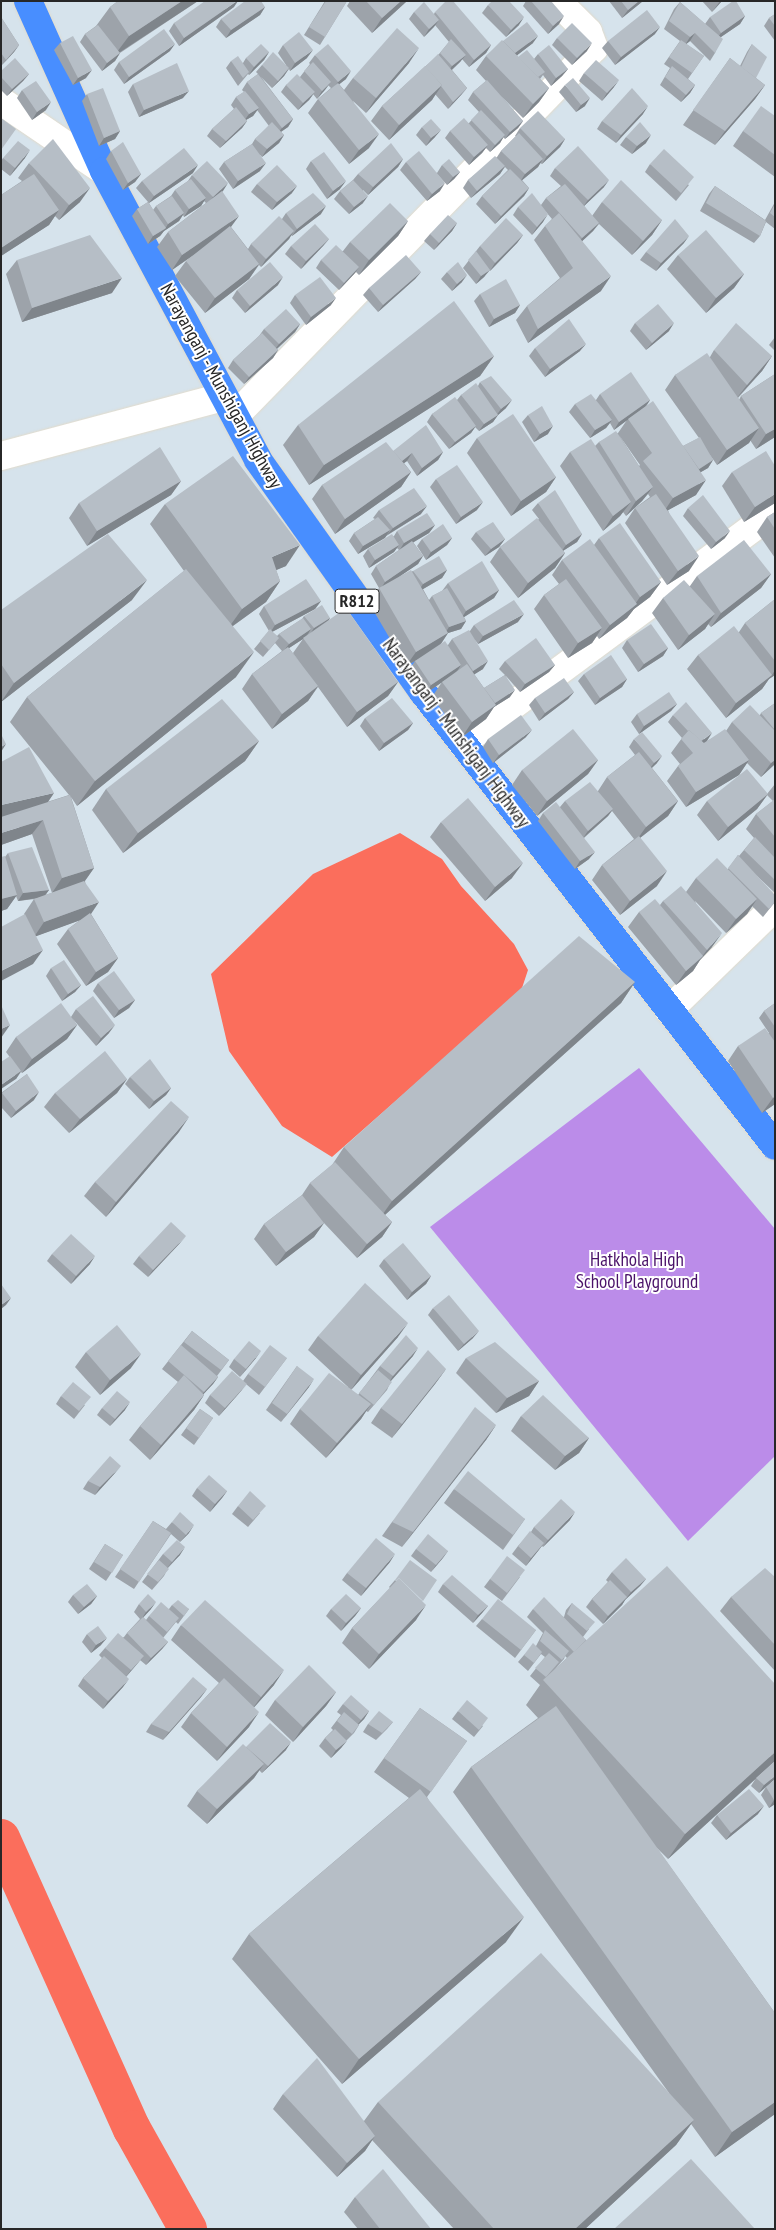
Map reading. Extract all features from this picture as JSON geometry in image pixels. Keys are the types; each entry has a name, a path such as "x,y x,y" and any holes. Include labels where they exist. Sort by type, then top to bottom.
{"main road":[{"name":"Narayanganj - Munshiganj Highway","path":"28,1 104,171 258,460 320,550 462,743 775,1146"}],"street":[{"path":"1,456 229,406 594,48 588,32 557,1"},
{"path":"1,101 104,171"},
{"path":"462,743 775,511"},
{"path":"669,1010 775,907"}],"green space":[{"name":"Hatkhola High School Playground","path":"639,1068 775,1229 775,1456 688,1541 430,1227"}],"shaded area":[{"path":"400,833 442,859 461,886 514,944 528,970 521,991 332,1157 282,1126 229,1051 211,974 313,874"}],"building":[{"path":"118,1 182,1 129,36 110,7"},
{"path":"205,1 237,1 184,38 174,23"},
{"path":"245,1 261,1 265,7 231,30 221,19"},
{"path":"326,1 347,1 325,37 309,27"},
{"path":"366,1 401,1 382,18"},
{"path":"446,1 453,1 491,45 474,60 435,12"},
{"path":"492,1 509,1 524,17 511,30 488,5"},
{"path":"531,1 551,1 564,16 553,26"},
{"path":"621,1 639,1 628,10"},
{"path":"733,1 736,1 745,16 721,33 710,17"},
{"path":"424,2 439,20 429,29 414,12"},
{"path":"680,2 723,39 715,53 695,33 690,37 669,21"},
{"path":"647,10 660,27 621,57 608,41"},
{"path":"775,14 775,26 769,18"},
{"path":"1,17 19,45 6,60 1,53"},
{"path":"527,22 538,36 515,53 503,41"},
{"path":"572,23 592,43 577,58 557,38"},
{"path":"98,25 120,53 107,63 85,34"},
{"path":"397,28 419,48 376,98 353,78"},
{"path":"164,29 175,44 129,77 119,62"},
{"path":"299,32 313,50 295,63 283,45"},
{"path":"73,36 92,70 78,78 60,43"},
{"path":"451,39 466,55 452,66 440,53"},
{"path":"502,40 549,88 533,104 486,56"},
{"path":"681,40 704,56 692,73 669,57"},
{"path":"261,44 269,52 254,67 246,58"},
{"path":"328,44 351,71 338,82 315,55"},
{"path":"752,44 767,57 756,78 741,67"},
{"path":"549,45 568,69 556,78 538,54"},
{"path":"527,50 545,72 538,77 518,57"},
{"path":"273,52 289,68 278,81 262,65"},
{"path":"438,54 467,88 453,102 442,85 425,67"},
{"path":"238,56 249,72 243,78 231,61"},
{"path":"15,58 29,74 12,89 1,77 1,71"},
{"path":"730,58 765,85 725,131 693,110"},
{"path":"596,60 619,80 607,93 584,73"},
{"path":"313,62 331,82 322,91 304,71"},
{"path":"177,63 189,91 144,110 133,84"},
{"path":"425,66 442,85 399,125 382,106"},
{"path":"672,66 695,85 686,95 665,77"},
{"path":"258,74 293,119 282,128 247,82"},
{"path":"297,74 315,92 303,103 286,85"},
{"path":"573,78 590,98 581,105 565,85"},
{"path":"487,80 523,121 510,132 473,92"},
{"path":"36,81 51,102 37,112 22,90"},
{"path":"338,83 379,134 359,150 318,99"},
{"path":"103,88 120,131 104,138 87,94"},
{"path":"632,88 648,106 621,135 602,121"},
{"path":"245,91 259,108 249,114 236,97"},
{"path":"761,106 775,116 775,155 743,131"},
{"path":"236,107 247,121 226,141 212,129"},
{"path":"481,110 505,135 495,145 471,120"},
{"path":"538,111 565,139 547,156 520,128"},
{"path":"1,118 16,129 1,150"},
{"path":"464,118 488,145 474,157 450,131"},
{"path":"431,119 441,130 431,138 422,127"},
{"path":"272,122 284,135 267,149 255,139"},
{"path":"640,122 651,135 637,146 626,137"},
{"path":"519,133 543,159 525,174 501,151"},
{"path":"53,139 90,188 69,205 29,163"},
{"path":"18,141 30,150 15,168 3,158"},
{"path":"123,142 141,174 128,183 111,151"},
{"path":"391,143 403,159 373,187 358,174"},
{"path":"252,144 266,163 238,181 224,162"},
{"path":"578,146 609,180 588,200 555,168"},
{"path":"184,148 198,165 154,196 142,181"},
{"path":"664,149 694,177 681,193 650,164"},
{"path":"419,151 445,183 432,194 406,162"},
{"path":"324,152 346,181 333,191 311,161"},
{"path":"495,156 505,166 477,191 468,180"},
{"path":"449,159 460,172 453,177 442,165"},
{"path":"207,161 228,183 213,197 192,175"},
{"path":"277,165 297,186 277,202 257,184"},
{"path":"510,169 529,188 501,216 482,196"},
{"path":"34,174 59,210 1,248 1,195"},
{"path":"191,179 206,198 189,209 175,190"},
{"path":"353,180 368,196 354,207 340,191"},
{"path":"621,180 662,220 643,241 602,202"},
{"path":"565,184 599,223 582,238 546,198"},
{"path":"715,186 766,221 760,236 706,203"},
{"path":"222,191 239,216 182,255 168,232"},
{"path":"313,193 326,206 297,229 286,213"},
{"path":"532,193 548,214 537,227 518,207"},
{"path":"172,196 184,213 168,224 156,206"},
{"path":"148,202 166,228 153,236 137,209"},
{"path":"390,203 408,221 369,260 350,242"},
{"path":"775,204 775,217 770,213"},
{"path":"559,213 611,276 538,329 527,306 573,268 545,226"},
{"path":"448,215 457,223 439,243 430,234"},
{"path":"279,216 294,231 266,259 251,244"},
{"path":"506,218 523,235 495,263 480,246"},
{"path":"675,219 689,236 661,263 646,252"},
{"path":"315,224 329,239 306,261 291,246"},
{"path":"230,226 259,264 215,298 186,261"},
{"path":"706,230 744,274 716,298 678,255"},
{"path":"90,235 122,278 32,308 17,260"},
{"path":"336,245 359,267 344,283 321,260"},
{"path":"476,251 490,270 481,276 468,260"},
{"path":"406,255 421,272 383,305 369,288"},
{"path":"270,262 283,277 250,306 237,290"},
{"path":"458,262 467,275 457,284 447,272"},
{"path":"320,277 336,298 311,317 295,295"},
{"path":"506,279 520,305 494,319 480,294"},
{"path":"454,301 494,356 324,465 298,425"},
{"path":"658,304 674,323 652,343 635,323"},
{"path":"286,309 300,324 279,344 264,329"},
{"path":"569,319 586,344 550,369 535,348"},
{"path":"736,323 772,356 747,385 714,350"},
{"path":"262,333 278,350 249,377 233,360"},
{"path":"707,353 759,428 727,450 675,375"},
{"path":"631,372 650,400 619,422 600,394"},
{"path":"775,374 775,429 766,434 741,396"},
{"path":"491,376 512,400 501,409 480,382"},
{"path":"476,383 498,415 484,424 461,395"},
{"path":"591,394 612,420 595,430 575,404"},
{"path":"455,397 476,426 455,442 432,414"},
{"path":"653,401 706,480 673,498 643,461 652,453 628,419"},
{"path":"542,406 553,426 540,434 528,415"},
{"path":"513,414 556,477 521,501 477,438"},
{"path":"426,425 443,452 422,468 412,453 402,461 393,451"},
{"path":"616,431 653,487 636,501 599,442"},
{"path":"700,437 713,460 699,469 683,446"},
{"path":"591,439 631,502 613,516 570,452"},
{"path":"386,442 411,472 345,519 322,485"},
{"path":"160,447 181,481 97,531 79,503"},
{"path":"766,451 775,466 775,494 755,507 732,472"},
{"path":"233,456 300,545 272,557 280,581 242,609 165,504"},
{"path":"457,465 483,502 461,517 436,479"},
{"path":"414,488 427,506 393,528 379,510"},
{"path":"555,490 582,534 566,545 538,503"},
{"path":"656,494 699,556 678,571 635,508"},
{"path":"703,495 730,531 716,542 688,508"},
{"path":"775,512 775,529 767,517"},
{"path":"427,513 435,525 404,543 397,531"},
{"path":"378,517 390,530 363,546 354,533"},
{"path":"537,518 565,553 528,583 500,547"},
{"path":"493,522 505,539 491,549 476,532"},
{"path":"620,523 661,582 640,597 599,538"},
{"path":"443,524 452,538 431,552 422,539"},
{"path":"108,534 147,580 14,683 1,664 1,610"},
{"path":"392,534 399,545 375,560 368,549"},
{"path":"590,539 637,604 610,625 562,560"},
{"path":"744,540 771,574 721,613 697,576"},
{"path":"412,541 423,556 385,582 376,566"},
{"path":"439,556 447,570 423,584 413,571"},
{"path":"482,561 499,590 466,611 448,583"},
{"path":"186,569 254,652 95,781 27,697"},
{"path":"411,570 448,633 416,652 379,588"},
{"path":"306,579 321,601 275,625 264,606"},
{"path":"566,579 602,628 578,643 544,595"},
{"path":"684,580 715,614 689,635 663,598"},
{"path":"447,588 466,621 449,627 432,596"},
{"path":"775,599 775,661 745,623"},
{"path":"514,600 524,614 483,636 474,625"},
{"path":"322,605 330,618 314,628 304,616"},
{"path":"346,608 398,682 357,712 303,638"},
{"path":"303,618 311,629 289,644 279,634"},
{"path":"651,624 668,648 644,664 627,640"},
{"path":"734,626 772,675 736,703 698,655"},
{"path":"270,629 279,638 269,650 260,641"},
{"path":"469,630 488,661 473,671 452,639"},
{"path":"536,638 555,665 525,684 505,661"},
{"path":"445,641 461,665 431,685 415,661"},
{"path":"288,647 318,686 282,714 252,674"},
{"path":"611,655 627,679 600,698 584,674"},
{"path":"467,664 496,705 472,722 442,682"},
{"path":"505,675 515,690 495,703 484,688"},
{"path":"564,678 574,692 545,713 535,698"},
{"path":"669,692 677,704 644,726 637,714"},
{"path":"392,698 413,723 384,743 365,718"},
{"path":"222,699 259,741 138,833 106,789"},
{"path":"686,702 712,733 701,741 688,731 673,715"},
{"path":"775,703 775,730 761,713"},
{"path":"750,705 775,731 775,760 771,763 732,722"},
{"path":"521,715 532,730 499,755 488,739"},
{"path":"573,729 598,760 547,801 522,770"},
{"path":"725,729 749,760 696,792 678,766 693,753 681,739 689,730 704,743"},
{"path":"642,732 662,756 654,763 634,739"},
{"path":"1,734 6,744 1,747"},
{"path":"29,747 54,793 1,805 1,762"},
{"path":"639,752 678,801 646,827 607,777"},
{"path":"747,769 768,794 728,827 707,801"},
{"path":"590,782 613,809 588,831 565,801"},
{"path":"70,795 94,868 62,878 43,820 1,833 1,817"},
{"path":"468,798 523,863 495,887 441,822"},
{"path":"775,799 775,837 756,814"},
{"path":"556,802 595,852 580,861 543,813"},
{"path":"639,836 667,871 630,901 602,865"},
{"path":"755,837 775,858 775,880 744,850"},
{"path":"32,847 49,890 23,893 8,853"},
{"path":"738,855 775,895 775,902 769,909 728,868"},
{"path":"5,856 17,895 1,899 1,857"},
{"path":"717,858 757,899 736,919 696,878"},
{"path":"84,881 99,902 44,922 34,899"},
{"path":"681,886 722,933 707,950 663,901"},
{"path":"655,899 703,956 686,971 639,912"},
{"path":"90,913 118,958 96,972 68,929"},
{"path":"25,914 43,950 1,971 1,927"},
{"path":"579,936 635,982 392,1201 344,1147"},
{"path":"64,960 81,985 68,994 51,968"},
{"path":"114,971 135,1000 119,1010 98,983"},
{"path":"93,996 115,1025 101,1038 76,1009"},
{"path":"61,1003 77,1025 32,1059 16,1037"},
{"path":"775,1003 775,1027 764,1011"},
{"path":"1,1005 10,1025 1,1029"},
{"path":"765,1028 775,1042 775,1096 773,1098 738,1046"},
{"path":"105,1051 127,1079 80,1119 55,1093"},
{"path":"10,1056 21,1071 1,1085 1,1062"},
{"path":"150,1059 171,1088 154,1101 130,1077"},
{"path":"27,1074 39,1092 16,1111 2,1093"},
{"path":"171,1101 189,1117 116,1202 95,1182"},
{"path":"335,1162 392,1222 367,1244 310,1183"},
{"path":"302,1195 324,1223 286,1252 264,1224"},
{"path":"171,1222 186,1236 153,1270 139,1256"},
{"path":"71,1234 95,1256 76,1276 52,1254"},
{"path":"403,1243 431,1276 412,1292 384,1259"},
{"path":"365,1283 408,1323 361,1375 318,1336"},
{"path":"1,1284 11,1298 1,1305"},
{"path":"449,1295 479,1331 464,1344 433,1308"},
{"path":"117,1325 141,1354 110,1380 86,1352"},
{"path":"192,1331 229,1360 221,1370 184,1342"},
{"path":"406,1335 418,1348 393,1376 380,1366"},
{"path":"249,1341 261,1351 246,1369 234,1359"},
{"path":"495,1342 539,1381 507,1398 466,1358"},
{"path":"181,1345 218,1377 204,1392 168,1361"},
{"path":"270,1345 287,1358 265,1387 248,1374"},
{"path":"428,1350 446,1369 402,1424 381,1408"},
{"path":"297,1366 314,1379 287,1414 272,1403"},
{"path":"378,1370 392,1382 374,1405 359,1393"},
{"path":"232,1371 247,1384 225,1408 210,1395"},
{"path":"329,1373 371,1404 337,1443 300,1409"},
{"path":"184,1375 204,1395 161,1445 140,1426"},
{"path":"73,1382 91,1397 79,1411 61,1396"},
{"path":"117,1391 130,1402 115,1419 102,1408"},
{"path":"543,1395 589,1438 565,1456 521,1416"},
{"path":"475,1407 496,1425 413,1532 392,1522"},
{"path":"200,1409 213,1418 199,1438 186,1428"},
{"path":"110,1456 121,1466 100,1487 88,1481"},
{"path":"468,1471 525,1519 513,1535 454,1489"},
{"path":"209,1475 227,1491 215,1504 197,1488"},
{"path":"250,1491 266,1506 253,1520 238,1506"},
{"path":"561,1499 575,1512 548,1540 534,1527"},
{"path":"180,1512 194,1525 186,1535 172,1522"},
{"path":"153,1521 171,1533 139,1582 120,1569"},
{"path":"530,1531 544,1543 531,1558 518,1546"},
{"path":"428,1534 448,1551 436,1565 416,1549"},
{"path":"376,1538 395,1554 366,1588 347,1573"},
{"path":"177,1540 185,1547 172,1562 163,1554"},
{"path":"105,1544 123,1555 112,1573 94,1562"},
{"path":"507,1556 525,1570 507,1593 490,1579"},
{"path":"626,1558 646,1579 631,1592 612,1572"},
{"path":"159,1560 169,1569 158,1582 147,1574"},
{"path":"410,1560 437,1580 423,1601 399,1578 395,1580"},
{"path":"667,1566 775,1684 775,1752 685,1834 543,1680"},
{"path":"765,1568 775,1577 775,1645 731,1597"},
{"path":"452,1575 488,1606 478,1615 443,1584"},
{"path":"399,1578 426,1605 379,1654 352,1628"},
{"path":"610,1580 627,1597 608,1616 592,1599"},
{"path":"87,1584 97,1596 84,1607 73,1595"},
{"path":"148,1594 156,1602 146,1612 139,1604"},
{"path":"346,1594 361,1608 346,1623 331,1609"},
{"path":"544,1597 586,1640 574,1652 533,1609"},
{"path":"498,1599 536,1630 521,1650 482,1619"},
{"path":"178,1600 189,1609 184,1616 172,1605"},
{"path":"205,1600 284,1670 261,1697 181,1625"},
{"path":"161,1602 179,1618 167,1632 149,1616"},
{"path":"572,1603 595,1622 587,1631 567,1614"},
{"path":"143,1617 168,1642 151,1658 127,1633"},
{"path":"98,1626 107,1638 96,1645 87,1634"},
{"path":"545,1630 569,1651 562,1660 540,1641"},
{"path":"118,1633 144,1656 131,1670 105,1648"},
{"path":"533,1643 542,1652 534,1663 524,1655"},
{"path":"549,1653 559,1662 546,1677 535,1668"},
{"path":"104,1656 129,1679 108,1701 83,1678"},
{"path":"309,1665 336,1692 303,1727 275,1700"},
{"path":"193,1677 207,1689 169,1732 151,1724"},
{"path":"224,1678 259,1712 227,1747 191,1713"},
{"path":"351,1695 369,1711 361,1720 343,1704"},
{"path":"467,1700 488,1718 479,1730 458,1711"},
{"path":"556,1706 775,2013 775,2102 732,2132 471,1767"},
{"path":"420,1708 467,1741 431,1792 384,1758"},
{"path":"379,1711 393,1722 382,1733 368,1724"},
{"path":"344,1712 359,1725 352,1734 337,1721"},
{"path":"270,1723 291,1742 268,1766 246,1747"},
{"path":"335,1729 347,1741 336,1750 325,1738"},
{"path":"243,1744 264,1764 217,1809 197,1791"},
{"path":"775,1761 775,1776 764,1785 756,1778"},
{"path":"775,1780 775,1800 774,1800 766,1787"},
{"path":"420,1789 524,1917 359,2059 249,1934"},
{"path":"749,1789 764,1806 731,1833 717,1815"},
{"path":"541,1953 694,2120 575,2229 494,2229 378,2102"},
{"path":"317,2058 375,2136 347,2163 283,2094"},
{"path":"691,2159 755,2229 614,2229"},
{"path":"383,2169 431,2229 380,2229 355,2197"}],"waterway":[{"path":"1,1838 132,2129 188,2229"}]}
